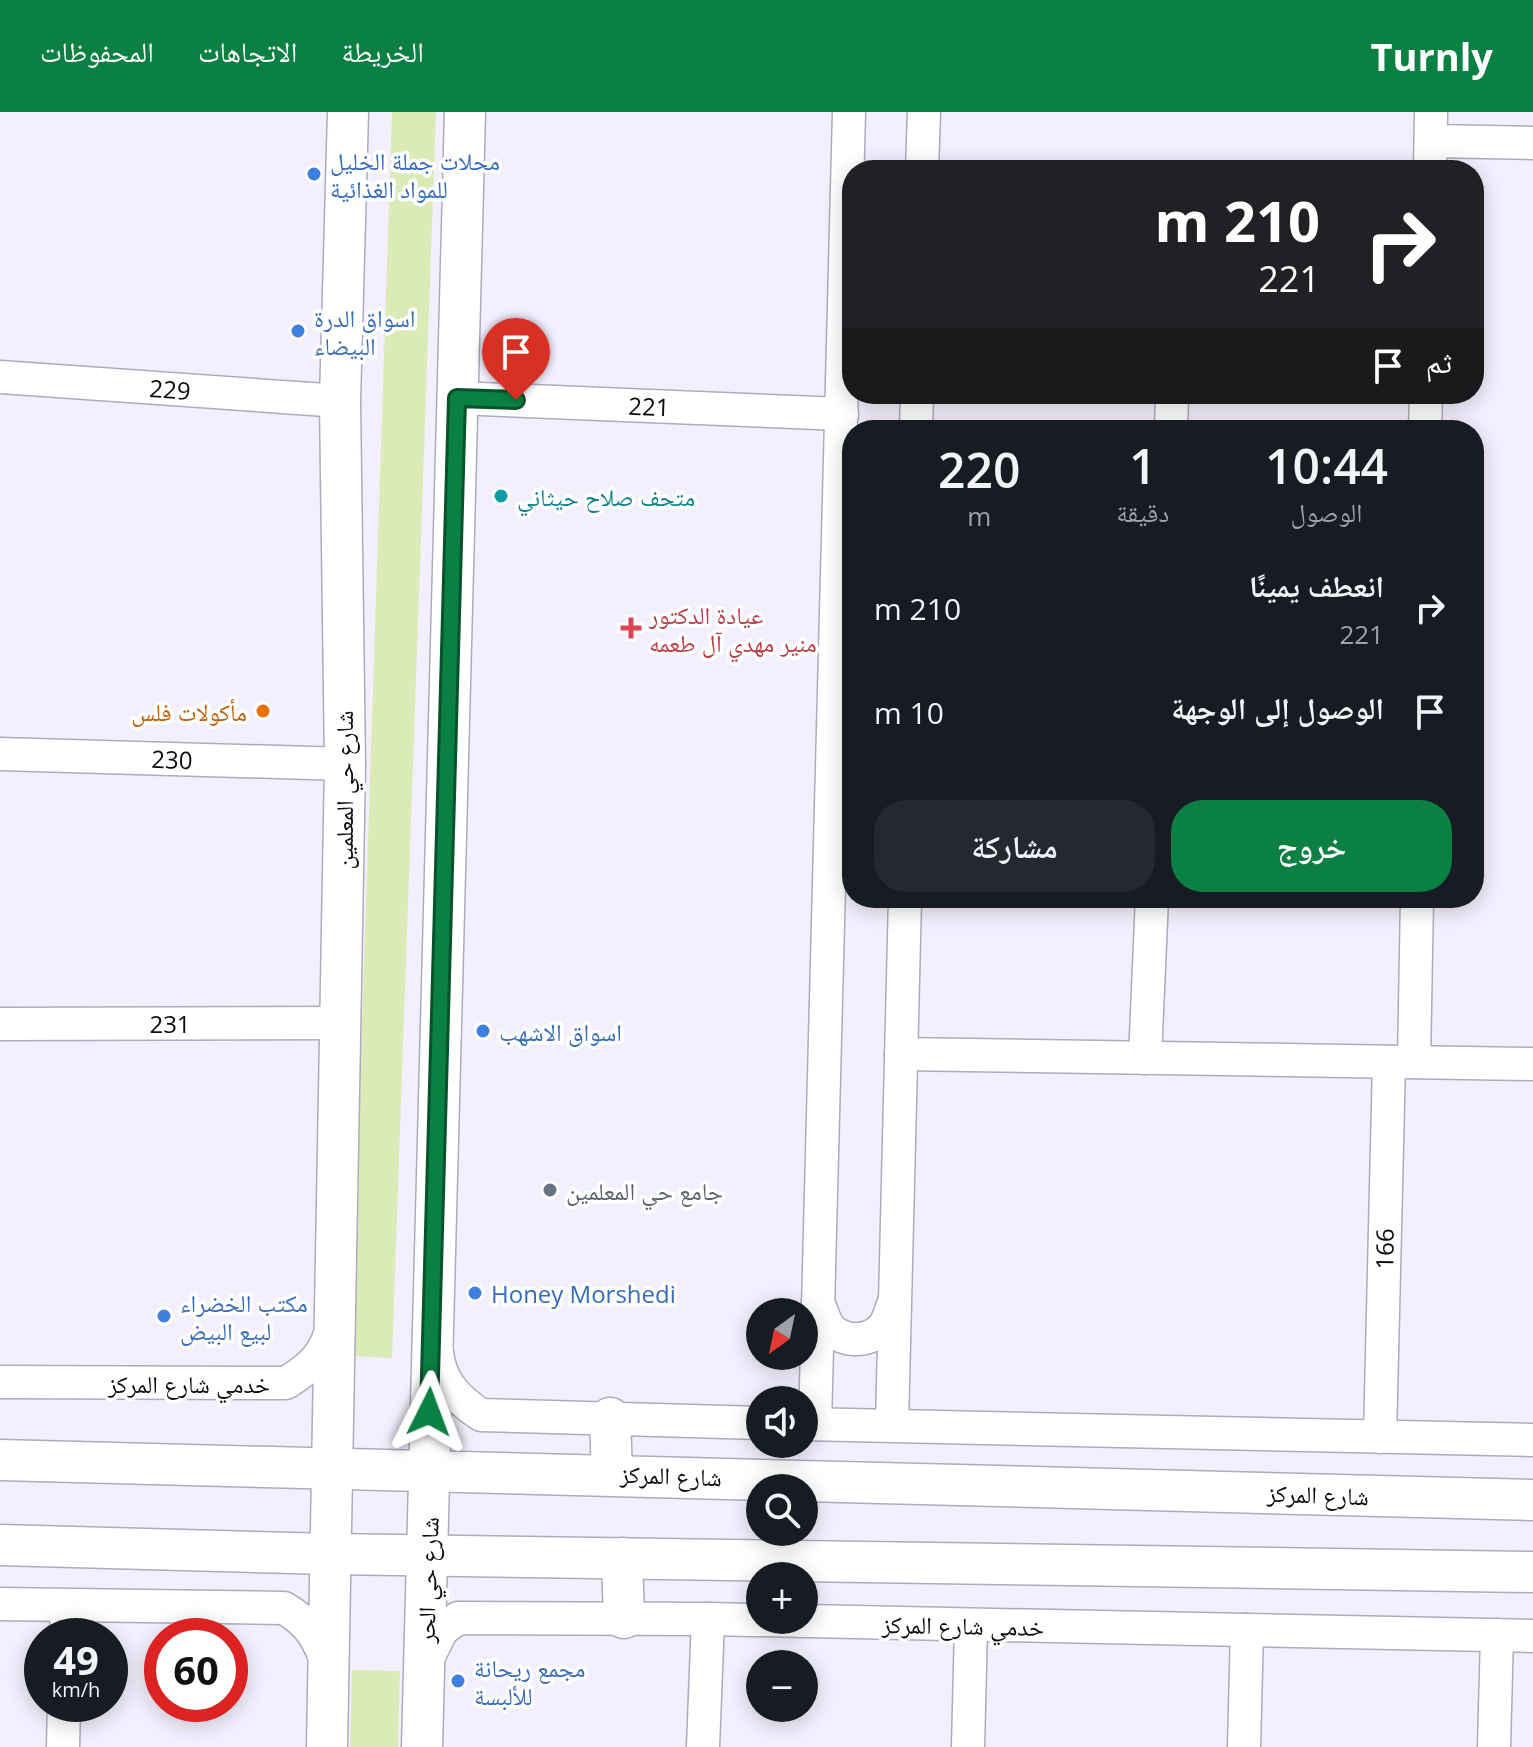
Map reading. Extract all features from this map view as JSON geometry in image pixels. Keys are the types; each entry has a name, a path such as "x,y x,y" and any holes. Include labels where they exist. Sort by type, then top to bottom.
{"main road":[{"name":"شارع حي المعلمين","path":"333,1469 345,764 340,401 348,112"},
{"path":"434,1326 465,112"},
{"name":"شارع حي الحر","path":"422,1747 429,1412 434,1326"},
{"path":"610,1418 612,1474"},
{"name":"شارع المركز","path":"0,1460 333,1469 430,1468 1533,1500"},
{"path":"327,1747 333,1469"},
{"path":"0,1545 332,1554 1533,1572"},
{"path":"622,1558 624,1618"}],"street":[{"path":"848,160 849,112"},
{"path":"922,160 924,112"},
{"path":"1431,141 1533,143"},
{"name":"229","path":"0,377 340,401"},
{"name":"221","path":"457,398 842,414"},
{"path":"842,404 842,420"},
{"path":"842,710 818,1302 828,1326 841,1337 857,1340 873,1336 885,1325 895,1298"},
{"name":"230","path":"0,754 345,764"},
{"path":"892,1425 905,908"},
{"path":"1145,1058 1152,908"},
{"name":"166","path":"1380,1437 1401,1062 1416,908"},
{"name":"231","path":"0,1024 339,1023"},
{"path":"901,1054 1533,1064"},
{"name":"خدمي شارع المركز","path":"0,1382 286,1383 310,1368 328,1346 336,1311"},
{"path":"434,1326 439,1371 459,1400 481,1415 746,1423"},
{"path":"818,1424 1533,1440"},
{"path":"0,1604 55,1618"},
{"path":"117,1618 284,1608 302,1619 318,1639 328,1670"},
{"name":"خدمي شارع المركز","path":"424,1671 426,1656 442,1630 458,1618 708,1619 1533,1636"},
{"path":"703,1747 708,1619"},
{"path":"968,1747 971,1625"},
{"path":"1244,1747 1247,1630"},
{"path":"1494,1747 1497,1635"},
{"path":"63,1747 64,1722"}],"green space":[{"path":"392,112 436,112 392,1358 351,1356"},
{"path":"352,1670 400,1671 398,1747 350,1747"}],"place":[{"name":"محلات جملة الخليل للمواد الغذائية","path":"314,174"},
{"name":"اسواق الدرة البيضاء","path":"298,331"},
{"name":"متحف صلاح حيثاني","path":"501,496"},
{"name":"عيادة الدكتور منير مهدي آل طعمه","path":"631,628"},
{"name":"مأكولات فلس","path":"263,711"},
{"name":"اسواق الاشهب","path":"483,1031"},
{"name":"جامع حي المعلمين","path":"550,1190"},
{"name":"Honey Morshedi","path":"475,1293"},
{"name":"مكتب الخضراء لبيع البيض","path":"164,1316"},
{"name":"مجمع ريحانة للألبسة","path":"458,1681"}],"route":[{"path":"429,1412 434,1326 457,398 516,400"}]}
